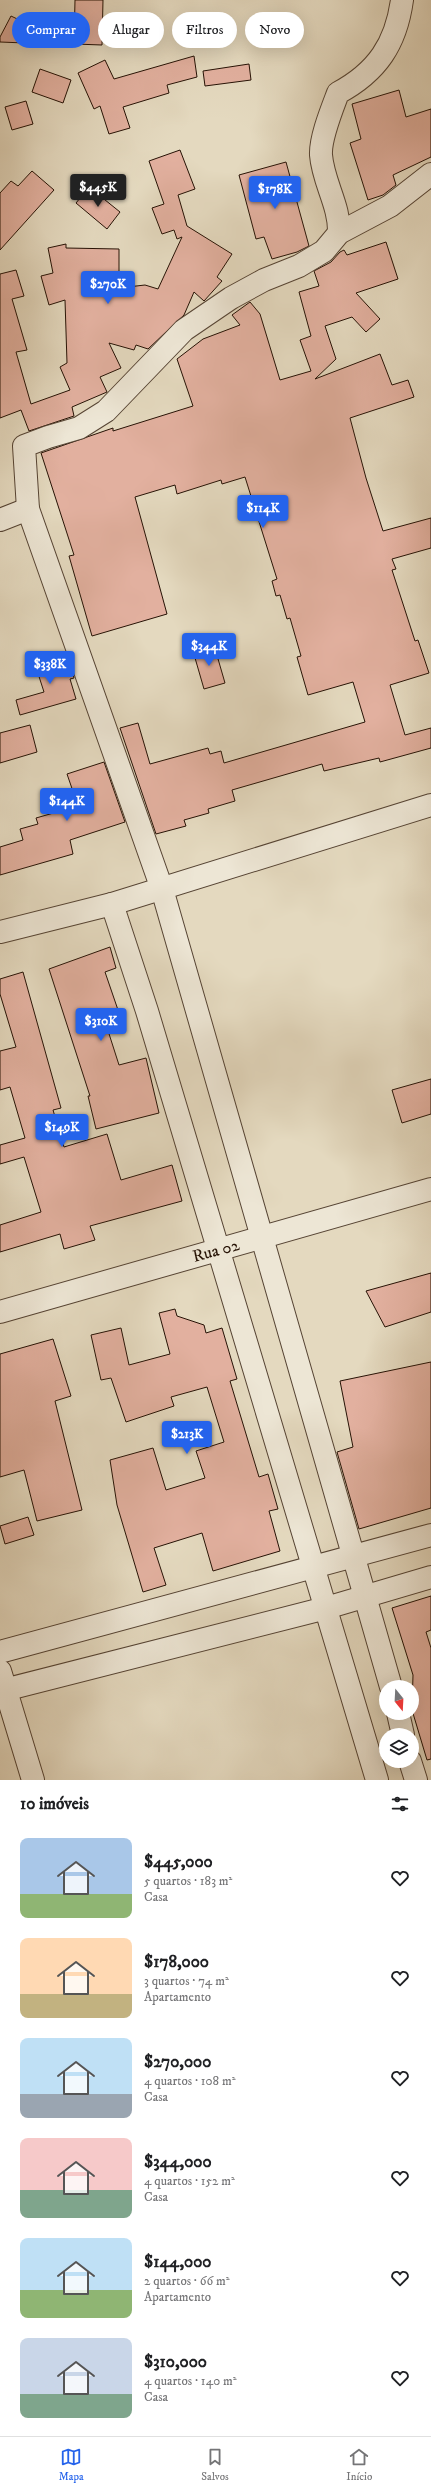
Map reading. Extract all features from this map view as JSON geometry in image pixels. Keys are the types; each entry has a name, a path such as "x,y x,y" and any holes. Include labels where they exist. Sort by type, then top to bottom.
{"street":[{"path":"339,234 339,220 321,155 329,118 338,92 360,81 378,62 400,19 402,0"},
{"path":"388,1680 366,1595 261,1239 162,889 28,509 24,446 79,428 106,411 184,330 230,298 264,280 299,266 324,251 339,234 390,206 431,174"},
{"path":"0,520 28,509"},
{"path":"0,932 112,904 431,805"},
{"path":"112,904 218,1250 312,1568 326,1608 377,1780"},
{"name":"Rua 02","path":"0,1312 261,1239 431,1189"},
{"path":"0,1652 431,1535"},
{"path":"33,1780 2,1684 326,1608 431,1577"},
{"path":"412,1768 416,1780"}],"building":[{"path":"75,0 103,0 103,12 98,12 98,45 90,45 90,12 75,12"},
{"path":"12,16 12,42 0,42 0,37"},
{"path":"194,56 197,77 167,85 169,93 123,107 130,128 109,134 100,106 94,109 78,73 105,60 114,79"},
{"path":"249,64 251,80 205,86 203,71"},
{"path":"40,69 71,80 63,103 32,92"},
{"path":"399,90 406,117 431,109 431,157 393,175 396,185 383,195 368,200 350,143 361,139 352,104"},
{"path":"26,101 33,124 12,130 5,107"},
{"path":"180,150 195,189 178,195 187,226 232,254 217,277 222,281 204,301 194,292 184,315 148,349 136,345 134,350 109,343 121,368 100,377 107,392 72,407 74,416 29,431 21,410 0,418 0,274 16,270 24,296 12,299 27,350 16,352 31,404 70,390 60,367 67,363 65,300 49,305 41,276 53,273 48,248 66,244 66,248 119,249 119,288 145,285 158,289 182,237 177,239 174,230 162,234 152,208 164,204 149,161"},
{"path":"286,162 309,246 297,252 272,259 264,237 256,239 239,175"},
{"path":"32,171 54,190 0,250 0,193 11,181 18,186"},
{"path":"89,187 120,212 107,229 76,203"},
{"path":"386,242 398,279 356,293 380,319 366,332 352,317 325,326 336,359 315,379 380,354 392,385 408,380 414,397 350,418 366,478 383,531 431,518 431,548 392,559 396,569 392,570 415,641 418,640 429,673 390,685 405,735 431,728 431,748 380,762 379,758 324,771 322,764 232,790 235,801 208,809 209,813 184,820 186,826 156,834 120,728 138,723 150,764 208,748 210,754 221,751 224,763 365,722 353,682 308,695 297,657 301,656 290,618 287,619 280,595 276,596 272,581 277,579 245,477 222,484 221,480 177,494 175,485 135,497 167,614 92,636 69,556 74,555 41,453 113,428 113,431 193,406 177,359 203,339 240,325 232,315 250,302 260,314 280,380 311,371 300,340 311,336 299,292 319,286 314,271 331,262 340,252 344,250 347,255"},
{"path":"214,645 225,683 204,689 193,651"},
{"path":"65,652 74,678 70,679 76,699 20,715 16,700 44,692 34,661"},
{"path":"30,725 37,752 0,763 0,733"},
{"path":"104,762 125,822 70,840 73,854 0,875 0,847 23,840 20,829 38,824 36,818 78,806 67,774"},
{"path":"110,947 116,968 105,972 118,1010 103,1015 119,1065 146,1058 159,1113 96,1129 88,1096 90,1096 49,969"},
{"path":"23,972 61,1108 53,1110 64,1147 107,1134 121,1180 172,1165 182,1201 90,1226 95,1240 64,1249 60,1234 0,1252 0,1225 41,1212 24,1157 0,1164 0,1145 25,1138 10,1087 0,1090 0,1051 16,1047 0,994 0,979"},
{"path":"431,1079 431,1114 402,1123 392,1090"},
{"path":"431,1273 431,1312 385,1327 366,1291"},
{"path":"175,1309 177,1316 204,1325 206,1333 222,1328 237,1379 230,1381 259,1477 268,1474 278,1509 269,1511 280,1551 213,1571 202,1533 154,1548 166,1585 143,1592 117,1505 110,1460 153,1448 166,1490 205,1478 196,1451 224,1442 207,1387 171,1397 174,1406 126,1422 111,1378 101,1380 91,1335 121,1328 129,1365 170,1354 159,1313"},
{"path":"53,1339 71,1396 55,1401 82,1510 37,1521 24,1470 0,1477 0,1354"},
{"path":"431,1362 431,1508 359,1529 337,1452 353,1447 340,1381"},
{"path":"28,1517 34,1535 5,1544 0,1526"},
{"path":"431,1596 431,1630 426,1632 431,1648 431,1759 427,1760 419,1733 419,1728 417,1728 415,1720 419,1720 419,1680 413,1680 413,1675 392,1608"}]}
